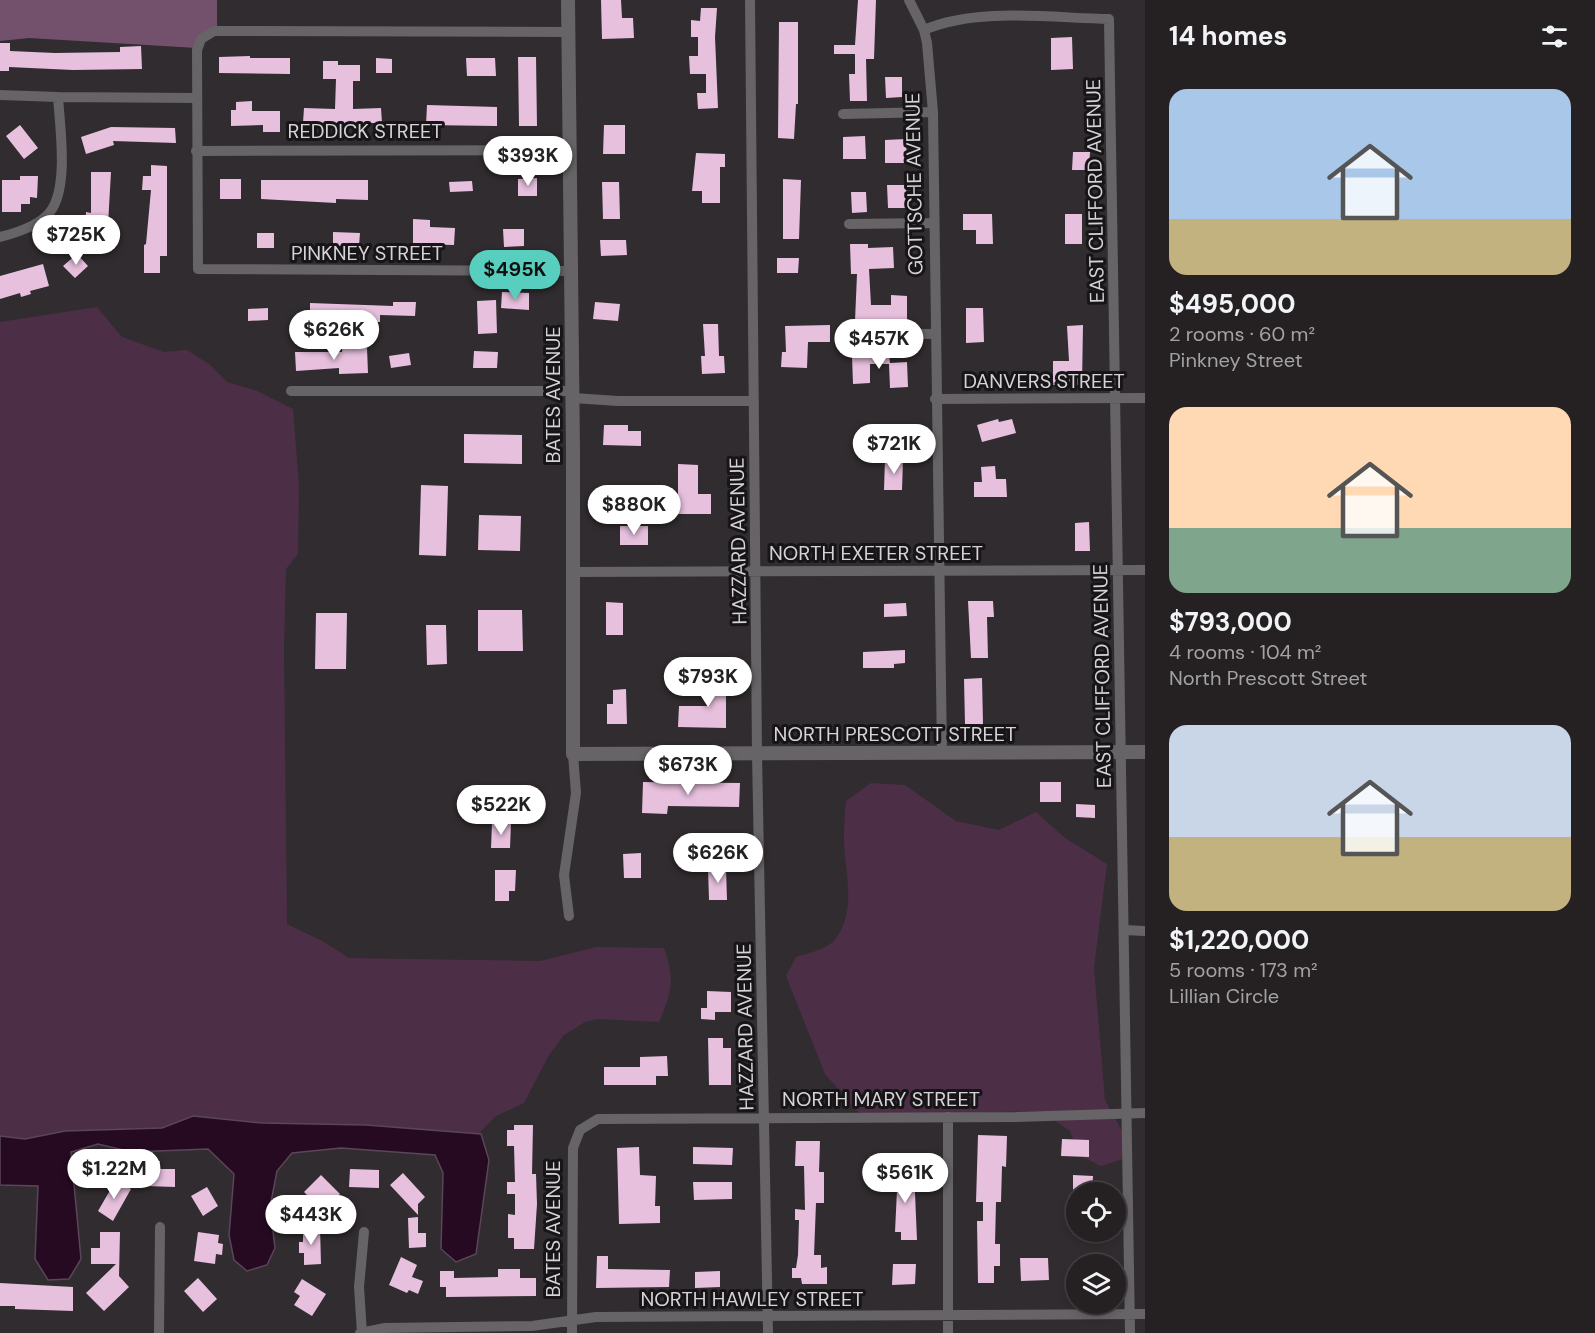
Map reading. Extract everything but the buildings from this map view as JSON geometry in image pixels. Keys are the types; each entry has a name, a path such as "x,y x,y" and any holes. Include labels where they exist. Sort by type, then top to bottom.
{"street":[{"name":"BATES AVENUE","path":"568,0 573,395 573,754"},
{"name":"HAZZARD AVENUE","path":"750,0 757,754 768,1333"},
{"name":"GOTTSCHE AVENUE","path":"909,0 924,30 933,112 935,371"},
{"name":"EAST CLIFFORD AVENUE","path":"924,30 951,20 982,17 1109,19 1117,399 1130,1333"},
{"path":"196,151 197,50 201,39 214,32 568,32"},
{"path":"0,95 196,98"},
{"path":"0,237 30,226 45,217 56,202 60,170 58,97"},
{"path":"843,114 933,112"},
{"name":"REDDICK STREET","path":"196,151 570,150"},
{"name":"PINKNEY STREET","path":"196,151 198,269 571,271"},
{"path":"849,224 934,223"},
{"path":"850,333 934,334"},
{"name":"DANVERS STREET","path":"935,371 935,399 1145,398"},
{"path":"291,391 573,395 618,401 754,401"},
{"path":"935,399 942,754"},
{"name":"NORTH EXETER STREET","path":"572,572 1145,570"},
{"name":"NORTH PRESCOTT STREET","path":"573,754 1145,752"},
{"path":"569,916 564,875 576,793 573,754"},
{"path":"1124,930 1145,931"},
{"name":"NORTH MARY STREET","path":"583,1127 598,1119 609,1118 948,1117 1145,1113"},
{"path":"948,1117 948,1333"},
{"name":"BATES AVENUE","path":"572,1333 573,1148 583,1127"},
{"path":"159,1333 160,1227"},
{"path":"361,1333 359,1267 364,1232"},
{"name":"NORTH HAWLEY STREET","path":"361,1333 385,1328 532,1326 572,1320 1145,1314"}],"shaded area":[{"path":"0,0 217,0 217,30 197,48 29,38 0,41"},
{"path":"97,307 122,337 164,352 187,350 209,364 227,382 257,391 293,409 299,485 298,554 286,569 284,649 287,924 324,942 349,958 540,961 596,947 664,948 670,969 671,986 659,1022 597,1019 585,1022 564,1035 549,1055 524,1103 496,1116 478,1134 366,1125 262,1123 193,1116 162,1128 65,1131 25,1139 0,1136 0,322"},
{"path":"871,783 905,785 956,821 999,830 1036,812 1065,838 1107,864 1094,968 1105,1100 1122,1131 1123,1159 1101,1166 1080,1156 1070,1131 1041,1111 861,1115 825,1074 786,976 796,957 829,945 837,937 843,925 848,899 844,846 846,801"},
{"path":"193,1116 262,1123 366,1125 481,1134 489,1160 476,1254 456,1262 441,1249 443,1173 435,1155 341,1148 292,1153 277,1171 270,1207 275,1248 267,1265 247,1271 234,1260 229,1235 234,1174 208,1149 132,1152 98,1144 71,1152 81,1259 69,1279 48,1280 35,1259 38,1186 0,1185 0,1136 25,1139 65,1131 162,1128"}]}
